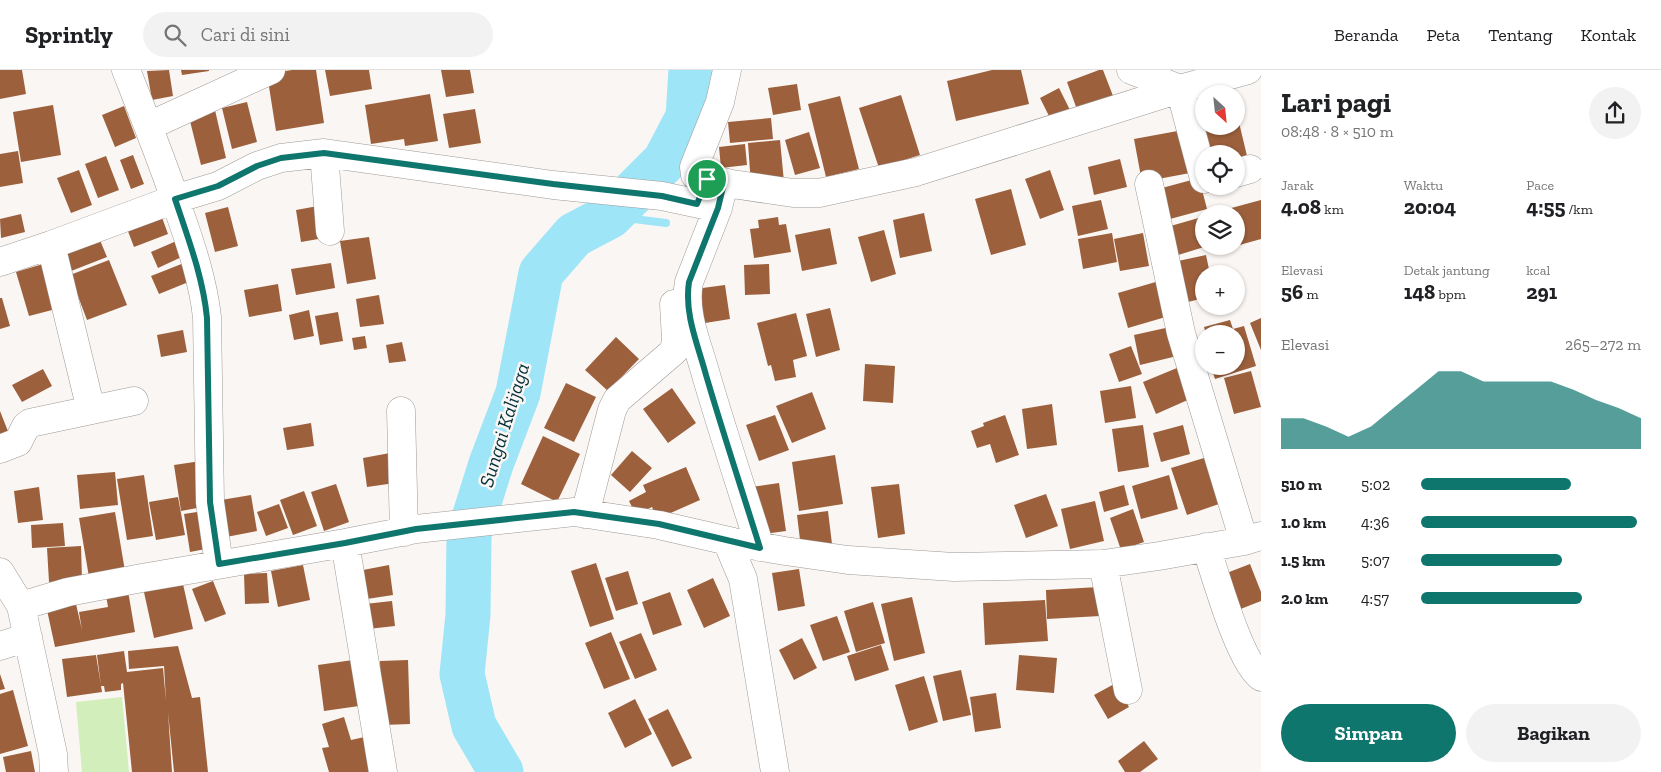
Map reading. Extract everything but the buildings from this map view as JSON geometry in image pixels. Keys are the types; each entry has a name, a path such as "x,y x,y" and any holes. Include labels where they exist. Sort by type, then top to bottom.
{"street":[{"path":"126,70 149,126 175,199 191,245 205,296 210,502 219,564"},
{"path":"149,126 270,70"},
{"path":"711,193 695,175 693,170 720,102 727,70"},
{"path":"1131,70 1180,89"},
{"path":"0,262 175,199 218,186 257,166 281,158 324,153 553,184 662,196 711,193 819,193 916,172 1180,89 1248,70"},
{"path":"1180,89 1195,148"},
{"path":"324,153 330,231"},
{"path":"21,606 68,592 410,530 575,513 659,524 743,544 848,560 954,567 1103,564 1252,538 1180,333 1149,184"},
{"path":"575,513 612,410 618,400 674,351 676,340 672,292 674,279 711,193"},
{"path":"711,193 689,282 688,308 743,544 743,579 775,772"},
{"path":"51,245 91,410"},
{"path":"0,449 18,442 26,426 30,423 134,401"},
{"path":"401,411 410,530"},
{"path":"345,543 383,772"},
{"path":"1206,547 1238,642 1256,673 1261,677"},
{"path":"1103,564 1128,690"},
{"path":"0,572 21,606 53,754 54,772"},
{"path":"0,646 28,637"}],"green space":[{"path":"122,697 129,772 82,772 76,702"}],"waterway":[{"name":"Sungai Kalijaga","path":"501,772 474,726 462,674 468,615 469,534 491,464 518,393 541,273 574,235 610,216 665,161 688,117 691,70"},
{"path":"610,216 666,223"}],"route":[{"path":"324,153 553,184 662,196 697,204 707,179 724,183 718,208 689,282 688,308 712,396 760,548 659,524 574,512 416,529 219,564 210,502 210,424 205,296 191,245 175,199 218,186 257,166 281,158 324,153"}]}
